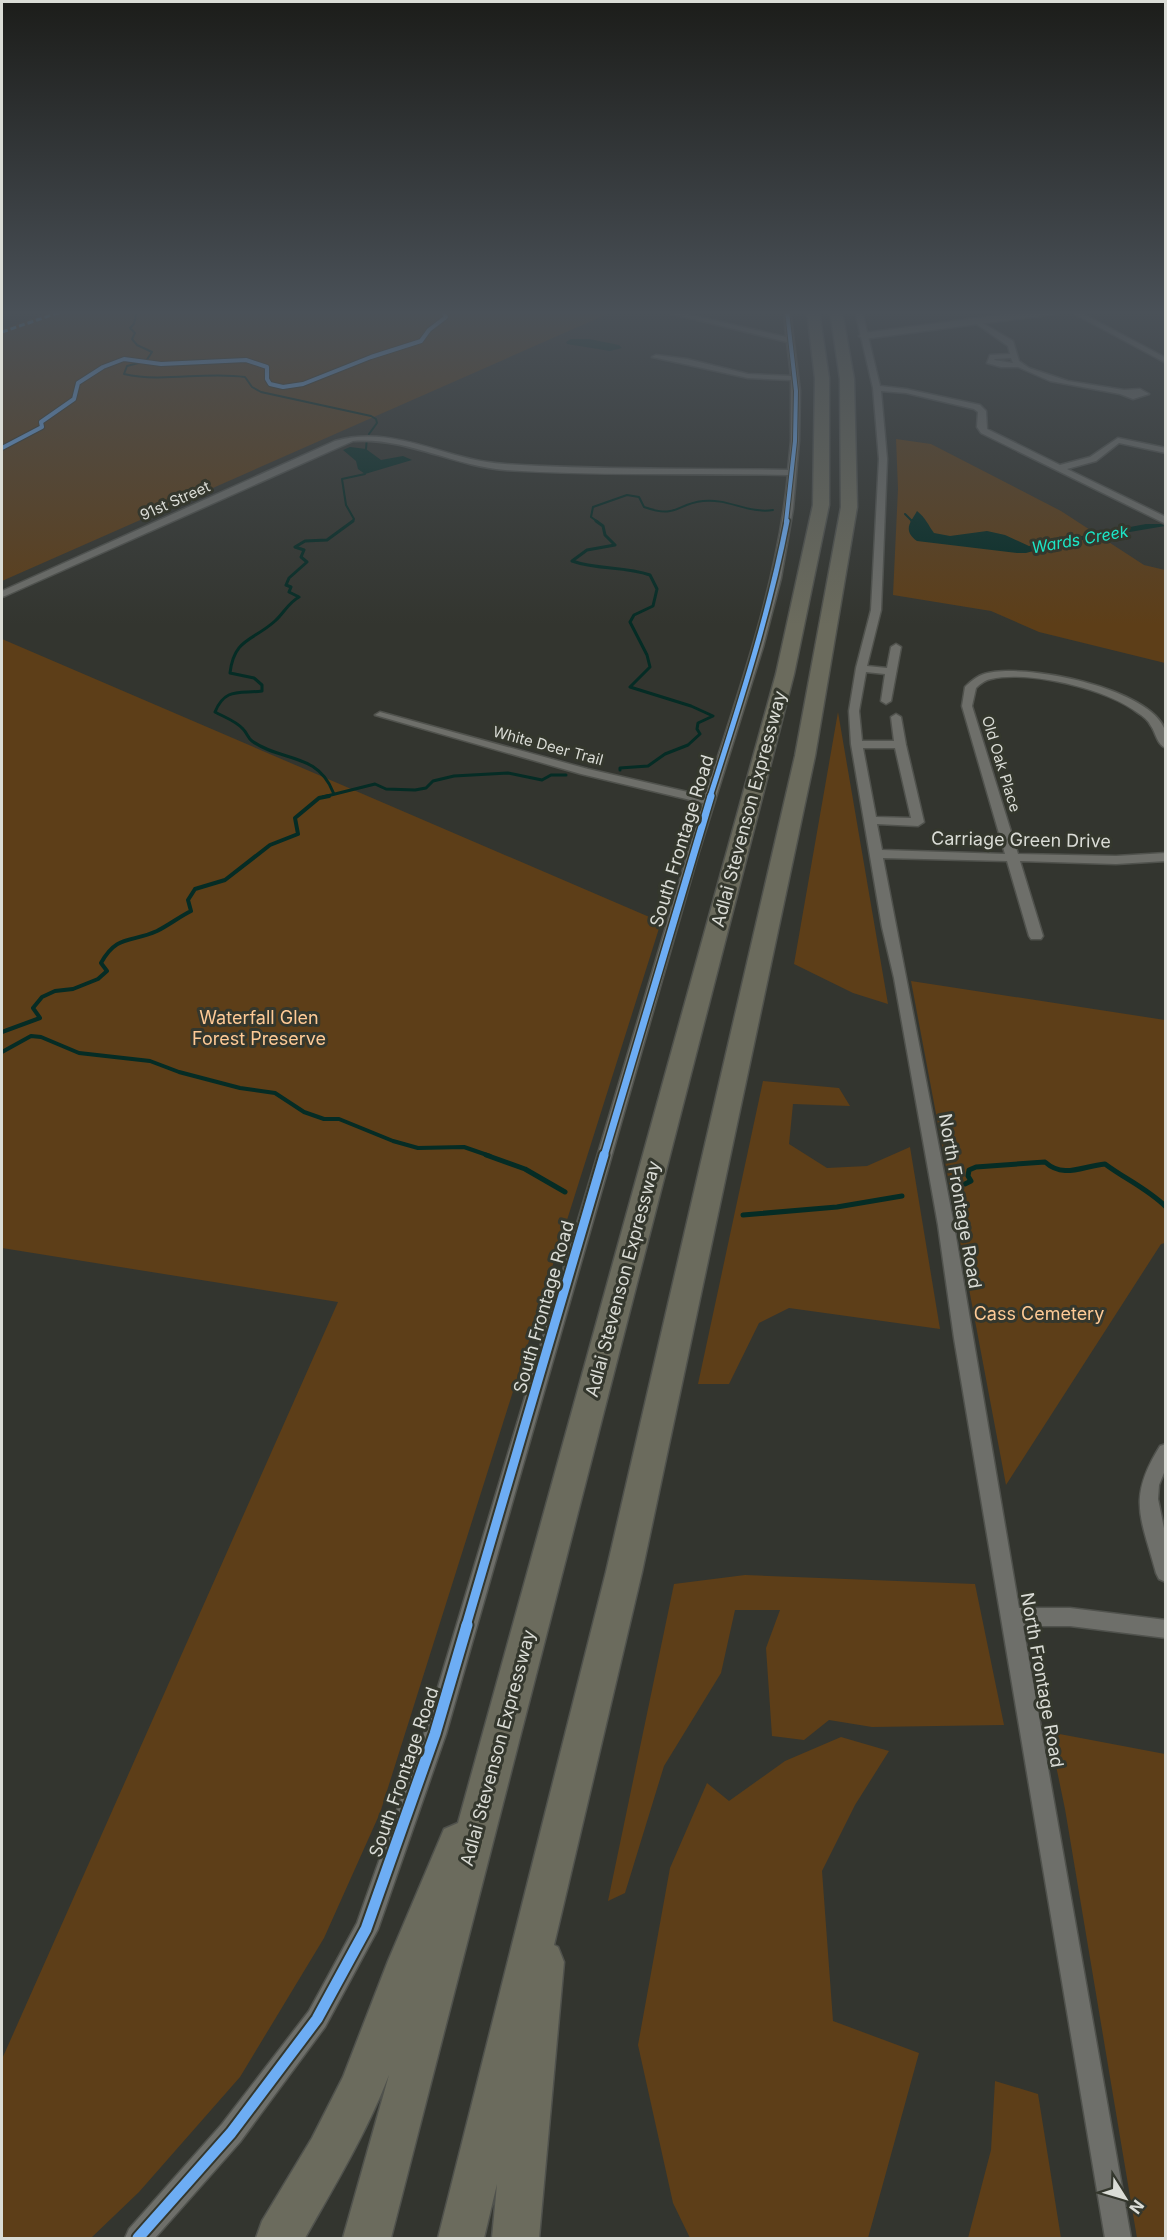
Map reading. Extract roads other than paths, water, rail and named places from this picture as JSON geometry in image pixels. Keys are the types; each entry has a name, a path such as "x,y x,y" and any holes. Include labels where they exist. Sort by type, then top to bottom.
{"highway":[{"name":"Adlai Stevenson Expressway","path":"367,2238 785,674 821,505 822,416"},
{"name":"Adlai Stevenson Expressway","path":"461,2238 626,1561 807,745 849,507 848,416"},
{"path":"279,2238 328,2154 361,2089 409,1961 499,1745"},
{"path":"515,2238 551,1873"}],"street":[{"name":"South Frontage Road","path":"138,2238 231,2133 317,2019 366,1929 435,1734 709,801 758,647 776,578 789,509 795,441 795,416"},
{"name":"North Frontage Road","path":"879,416 883,459 876,610 861,668 855,711 857,744 946,1225 963,1338 1118,2238"},
{"path":"982,416 981,427 984,431 1166,521"},
{"name":"91st Street","path":"2,594 338,443 362,436 387,439 472,462 504,466 792,473"},
{"path":"1060,468 1093,459 1118,440 1166,451"},
{"path":"886,701 896,647"},
{"path":"861,668 891,672"},
{"name":"Old Oak Place","path":"1036,936 967,706 968,688 983,678 1006,672 1038,675 1114,696 1133,704 1153,719 1166,745"},
{"name":"White Deer Trail","path":"380,715 585,772 709,801"},
{"path":"870,820 918,822 900,746 896,717"},
{"path":"857,744 900,746"},
{"name":"Carriage Green Drive","path":"876,854 1116,860 1166,857"},
{"path":"1166,1451 1154,1472 1149,1496 1166,1573"},
{"path":"1012,1617 1070,1617 1166,1629"}],"water":[{"path":"350,447 366,449 381,460 403,456 412,460 365,474 358,469 356,461 343,450"},
{"path":"917,511 934,533 950,536 987,531 1005,535 1029,546 1146,524 1165,526 1017,553 917,541 912,537 909,526"}],"waterway":[{"path":"369,416 376,419 377,423 369,434"},
{"path":"366,449 367,437"},
{"path":"352,521 354,519 346,505 342,479 365,474"},
{"name":"Wards Creek","path":"598,522 591,517 593,507 627,495 639,497 644,507 664,512 703,501 721,502 755,510 773,510"},
{"name":"Wards Creek","path":"905,514 915,524"},
{"path":"333,792 318,770 297,759 263,748 251,740 237,724 215,712 228,695 262,691 262,685 254,678 230,673 232,662 240,646 267,628 299,597 289,592 291,587 286,585 289,578 307,562 301,557 304,550 295,547 305,541 327,540 352,521"},
{"name":"Wards Creek","path":"596,521 603,526 605,535 615,545 587,550 572,561 650,575 657,589 653,606 634,615 630,622 647,655 650,667 630,687 691,706 713,716 698,723 697,729 700,734 688,745 665,754 648,766 620,768 620,770"},
{"name":"Wards Creek","path":"323,797 375,784 386,789 415,790 426,788 433,781 454,776 508,773 542,780 551,775 566,775"},
{"path":"2,1032 40,1018 33,1008 42,997 55,991 73,989 98,979 107,971 101,963 113,947 157,931 191,911 188,900 195,889 225,880 270,845 298,834 295,818 319,798 329,796"},
{"path":"2,1052 31,1036 41,1037 79,1053 150,1061 179,1072 240,1088 275,1093 304,1112 324,1119 339,1119 393,1141 418,1148 464,1147 490,1156"},
{"path":"486,1155 525,1169 565,1192"},
{"path":"965,1184 971,1181 968,1176 969,1170 976,1167 1045,1162 1052,1167 1066,1171 1105,1164 1166,1207"},
{"path":"743,1215 837,1207 902,1196"}],"park label":[{"name":"Waterfall Glen Forest Preserve","path":"259,1028"},
{"name":"Cass Cemetery","path":"1039,1314"}]}
